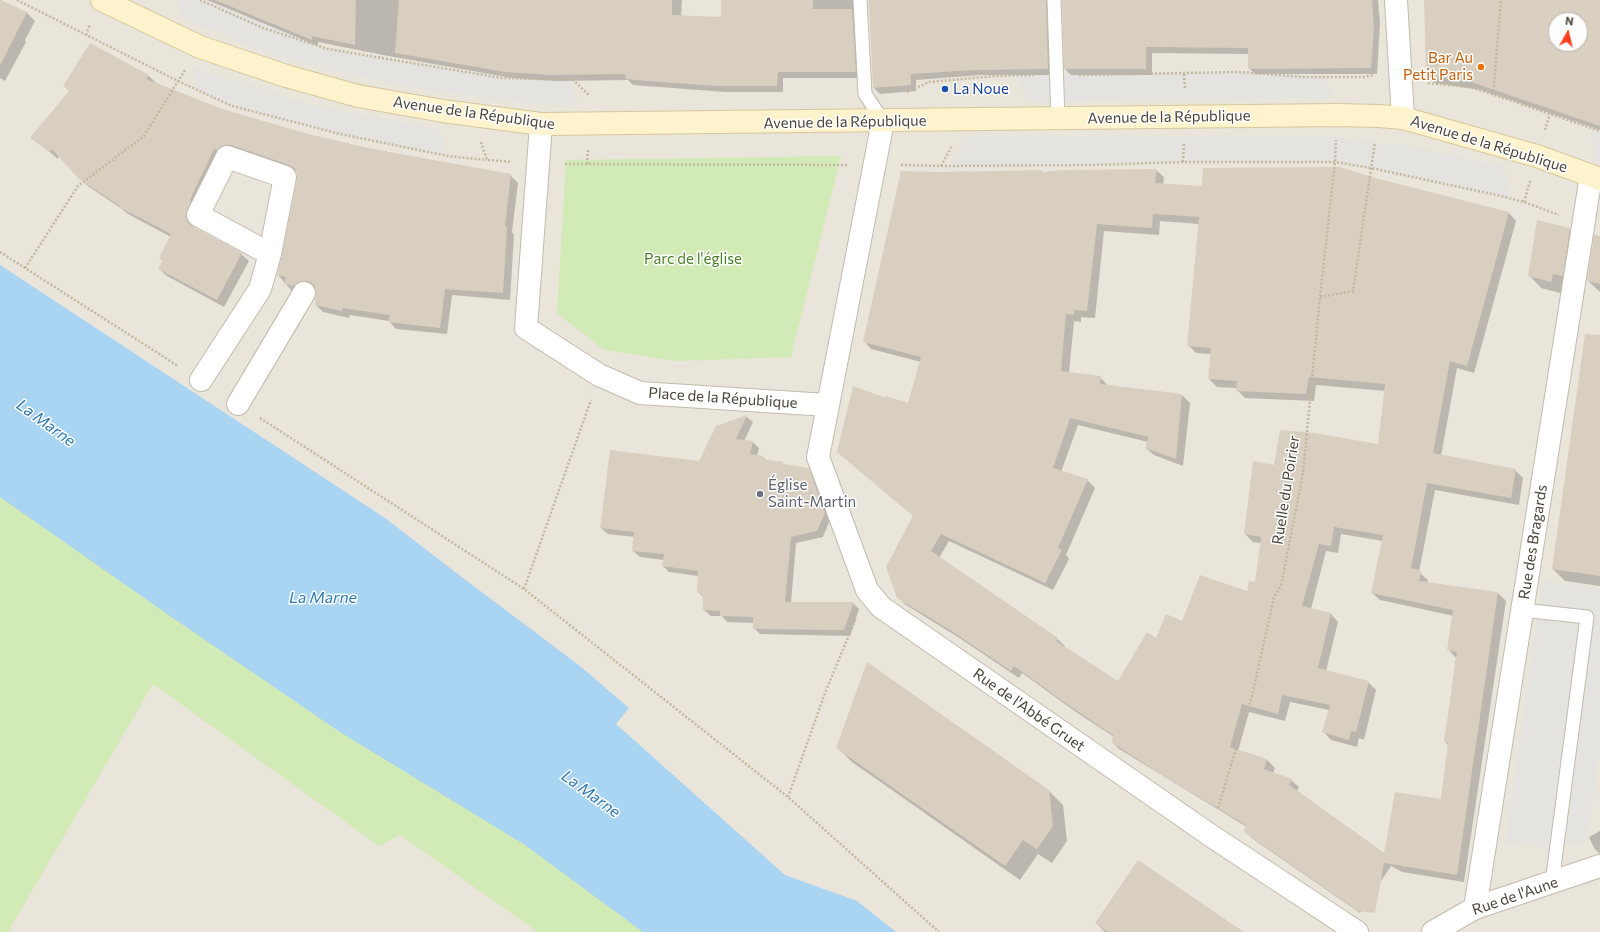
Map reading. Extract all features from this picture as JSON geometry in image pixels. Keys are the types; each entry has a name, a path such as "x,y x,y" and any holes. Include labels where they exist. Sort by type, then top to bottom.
{"main road":[{"name":"Avenue de la République","path":"102,0 200,47 286,76 358,96 472,115 541,124 1337,115 1379,116 1403,118 1537,156 1595,177"}],"street":[{"path":"1396,0 1403,118"},
{"path":"827,405 883,121"},
{"name":"Place de la République","path":"541,124 526,328 599,375 640,393 827,405"},
{"path":"201,380 260,289 270,254 286,177 227,157 198,215 270,254"},
{"name":"Rue des Bragards","path":"1475,908 1583,223 1595,177"},
{"path":"238,404 304,293"},
{"name":"Rue de l'Abbé Gruet","path":"827,405 818,458 867,590 881,607 1210,835 1357,932"},
{"name":"Rue de l'Aune","path":"1433,932 1475,908 1600,866"}],"lane":[{"path":"860,0 865,94 883,121"},
{"path":"1054,0 1058,119"},
{"path":"1522,610 1587,617 1552,883"}],"path":[{"path":"17,0 178,81 232,106 340,134 448,156 538,164 941,166 1091,165 1183,162 1335,162 1371,168 1501,196 1524,202 1583,223"},
{"path":"200,0 264,28 328,49 502,78 573,80 588,95 596,95"},
{"path":"1493,94 1501,0"},
{"path":"25,268 78,186 144,136 200,47"},
{"path":"865,94 903,93 929,82 996,76 1239,72 1303,77 1364,77 1379,73 1401,74 1413,75 1423,82 1471,87 1600,131"},
{"path":"472,115 487,160"},
{"name":"Ruelle du Poirier","path":"1210,835 1252,696 1274,597 1281,586 1303,473 1335,162 1337,115"},
{"path":"1320,297 1353,291 1379,116"},
{"path":"941,166 967,120"},
{"path":"0,252 201,380"},
{"path":"524,589 599,375"},
{"path":"238,404 524,589 788,797 939,932"},
{"path":"788,797 825,692 867,590"}],"shaded area":[{"path":"0,0 1600,0 1600,932 0,932"},
{"path":"177,0 204,0 328,49 502,78 569,80 579,105 528,103 414,88 329,70 252,48 180,15"},
{"path":"193,68 311,105 438,129 448,156 340,134 232,106 195,89"},
{"path":"1239,72 1323,77 1335,98 1027,102 1017,75"},
{"path":"1591,128 1600,131 1600,160 1594,158"},
{"path":"968,137 1336,137 1400,145 1504,167 1509,198 1371,168 1335,162 1183,162 951,166"},
{"path":"1542,581 1600,589 1600,745 1587,840 1542,846 1506,841"}],"green space":[{"name":"Parc de l'église","path":"841,156 791,357 676,361 604,350 557,313 566,160"},
{"path":"0,427 691,932 538,932 400,835 379,846 153,684 8,932 0,932"}],"water":[{"name":"La Marne","path":"0,265 385,518 580,666 629,708 616,724 785,875 857,901 896,932 643,932 525,845 340,732 170,616 0,497"}],"building":[{"path":"0,0 27,12 0,66"},
{"path":"215,0 356,0 355,45 312,36 312,40"},
{"path":"399,0 672,0 672,15 721,17 721,0 813,0 813,9 852,9 856,72 778,72 777,86 718,86 626,79 625,74 549,75 505,72 395,53"},
{"path":"869,0 1046,0 1048,69 975,70 911,74 911,85 873,88"},
{"path":"1062,0 1372,0 1374,29 1371,68 1248,69 1248,48 1146,47 1146,69 1064,69"},
{"path":"1424,0 1600,0 1600,126 1471,82 1426,75"},
{"path":"90,43 149,75 146,79 222,109 305,133 367,148 511,174 505,226 507,227 503,293 445,289 440,328 388,322 390,315 343,308 342,311 315,305 315,287 311,282 298,282 294,286 284,284 286,277 277,275 282,256 297,173 294,168 289,165 231,145 220,147 217,150 214,149 190,200 191,201 186,215 187,221 192,226 242,253 217,300 158,269 163,260 159,258 171,234 119,207 120,206 79,179 52,149 50,152 30,138 69,91 63,86"},
{"path":"1340,167 1375,178 1509,212 1467,366 1450,361 1433,453 1516,469 1511,498 1427,483 1411,568 1421,571 1419,581 1498,592 1457,875 1384,863 1375,913 1358,911 1244,832 1246,825 1162,775 1111,742 1114,736 1014,666 1011,671 950,630 897,598 886,567 913,516 837,452 853,386 886,398 886,396 908,403 921,357 863,342 901,171 939,172 1042,170 1041,172 1065,170 1157,169 1155,183 1202,186 1203,168","holes":["1153,214 1199,217 1187,346 1211,348 1208,379 1237,381 1236,391 1306,394 1309,377 1385,384 1378,444 1315,433 1280,430 1274,465 1253,461 1244,534 1261,537 1255,582 1249,581 1247,591 1200,575 1182,621 1166,614 1156,638 1147,632 1118,681 1056,641 1058,638 931,551 941,534 1045,583 1062,550 1058,548 1088,479 1053,468 1070,418 1149,437 1145,448 1176,459 1182,394 1100,384 1101,376 1061,371 1066,314 1074,315 1074,310 1087,311 1097,224 1152,228","1334,527 1383,535 1371,593 1453,610 1447,650 1457,652 1444,742 1448,743 1441,799 1395,792 1384,853 1289,785 1292,779 1264,769 1267,759 1230,747 1242,704 1278,714 1282,695 1330,705 1322,732 1349,740 1351,731 1356,732 1369,681 1318,668 1331,613 1302,606 1319,544 1331,546"]},
{"path":"1537,220 1570,228 1563,276 1553,274 1551,282 1528,276"},
{"path":"1594,235 1600,236 1600,284 1587,281"},
{"path":"1585,334 1600,335 1600,576 1552,569"},
{"path":"747,415 736,439 753,441 750,454 763,456 763,459 783,462 783,464 809,468 825,513 817,531 791,537 785,602 854,602 844,630 753,629 753,617 720,616 720,611 703,610 703,596 697,592 698,571 662,566 664,554 632,551 634,532 600,528 610,450 699,461 716,426"},
{"path":"867,662 1049,790 1053,826 1037,849 1023,840 1005,866 836,748"},
{"path":"1138,860 1244,932 1108,932 1095,923"}],"place":[{"name":"Bar Au Petit Paris","path":"1481,67"},
{"name":"La Noue","path":"945,89"},
{"name":"Église Saint-Martin","path":"760,494"}]}
